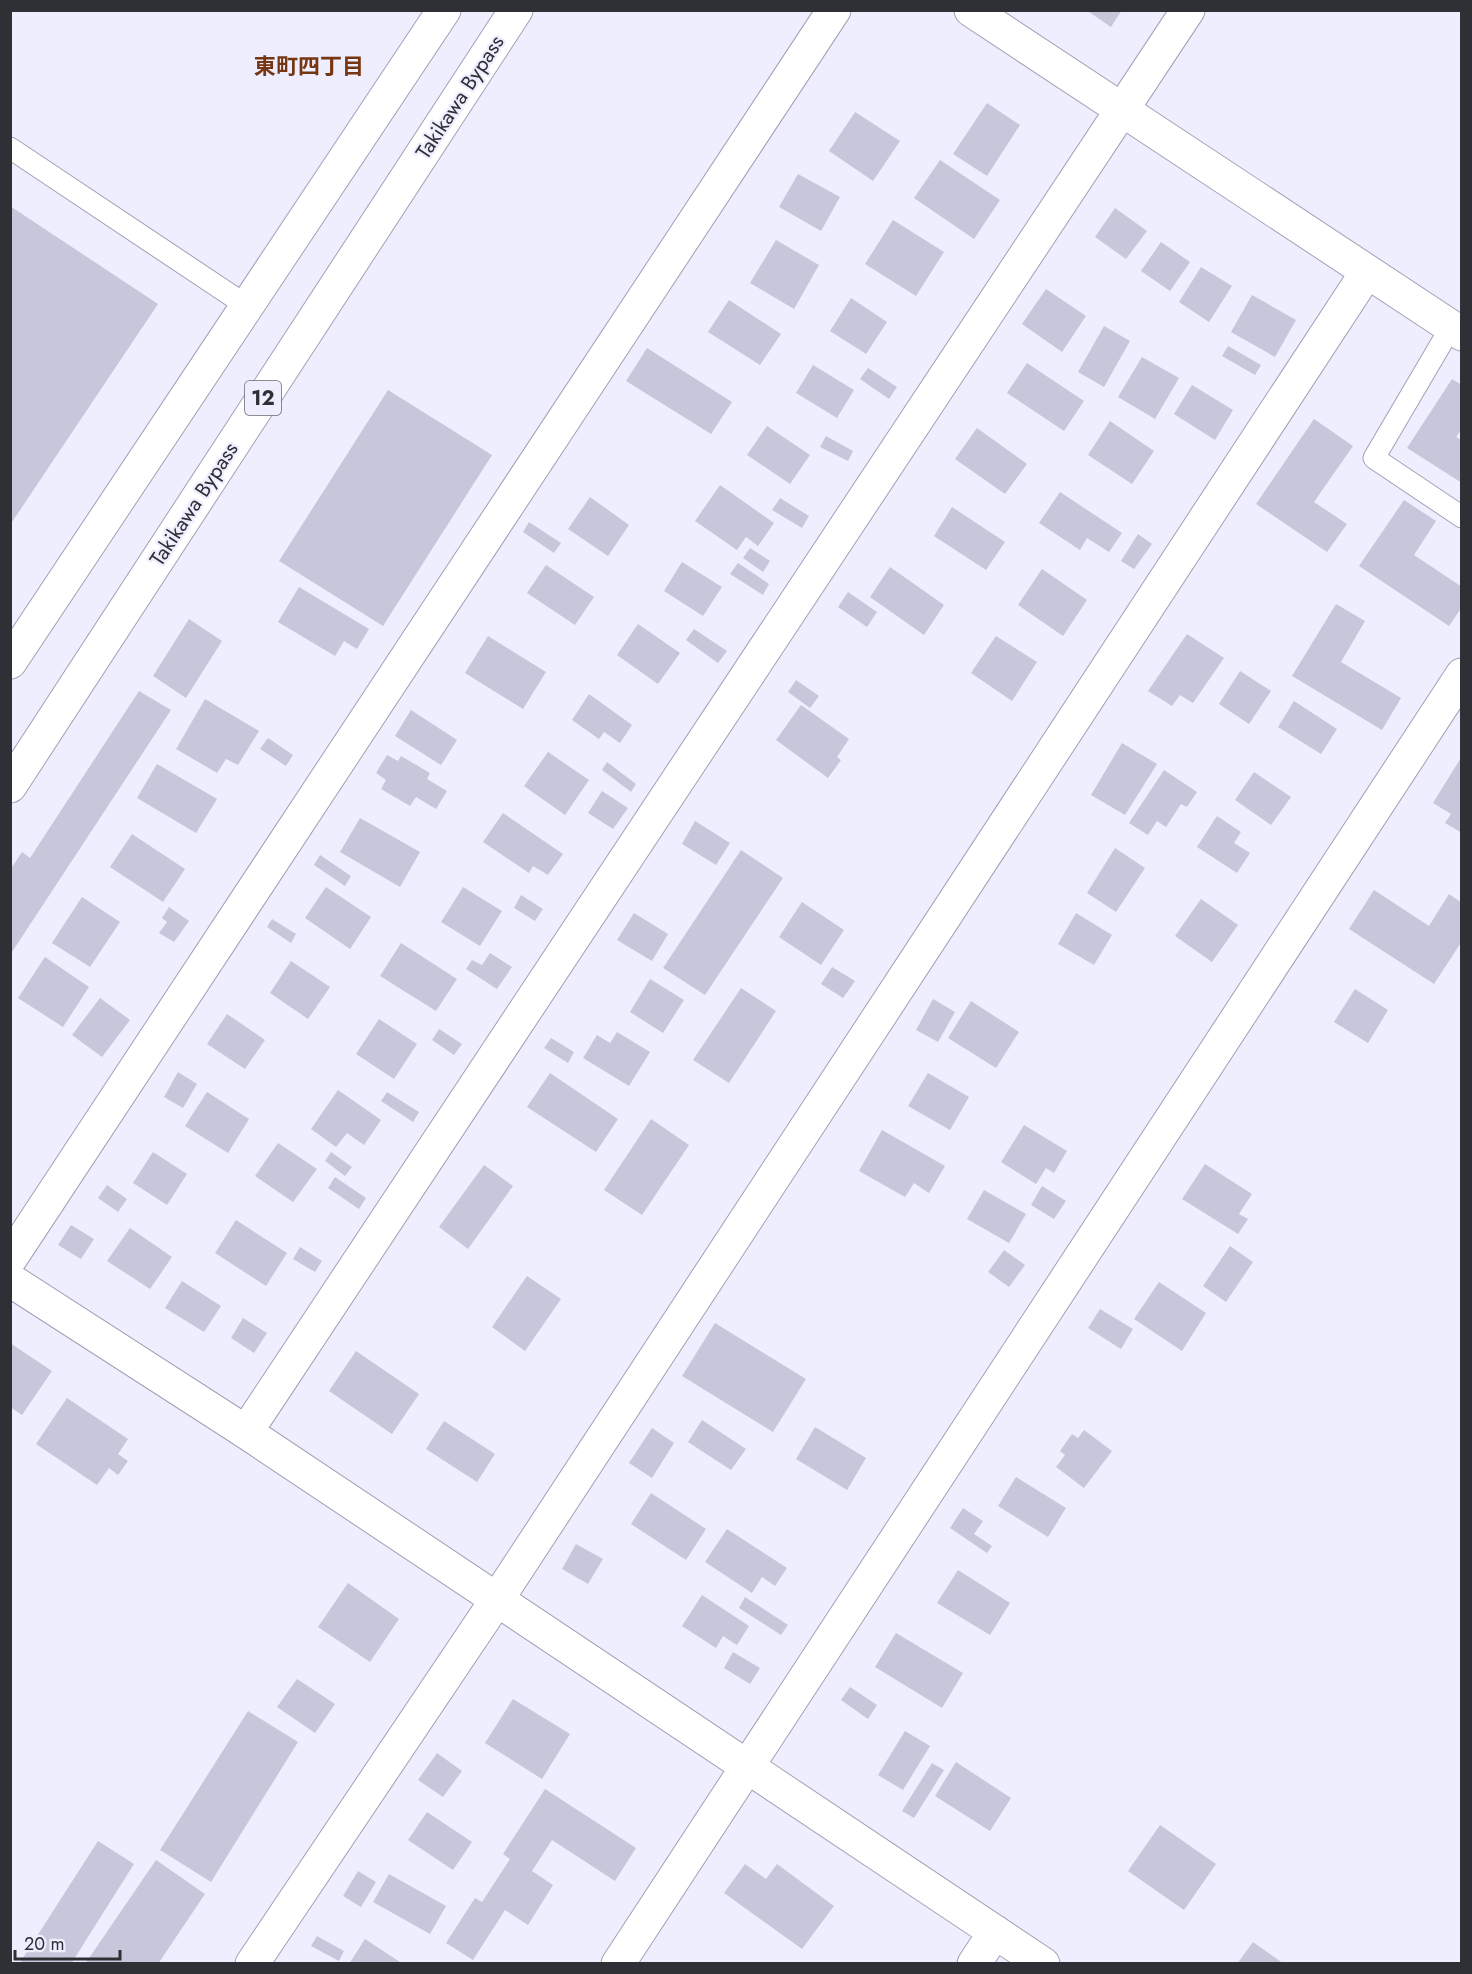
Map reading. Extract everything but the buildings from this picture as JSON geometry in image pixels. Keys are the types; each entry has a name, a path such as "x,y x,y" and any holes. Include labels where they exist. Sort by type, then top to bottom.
{"main road":[{"path":"10,662 444,10"},
{"name":"Takikawa Bypass","path":"10,786 516,10"},
{"path":"10,1259 834,10"},
{"path":"971,10 1120,112 1456,331"},
{"path":"246,1432 1188,10"},
{"path":"252,1964 496,1601 1367,272"},
{"path":"618,1964 1461,675"},
{"path":"10,1280 246,1432 1043,1964"},
{"path":"974,1964 995,1932"}],"lane":[{"path":"10,148 247,306"},
{"path":"1456,331 1374,458 1461,517"}],"district":[{"name":"東町四丁目","path":"309,66"}]}
